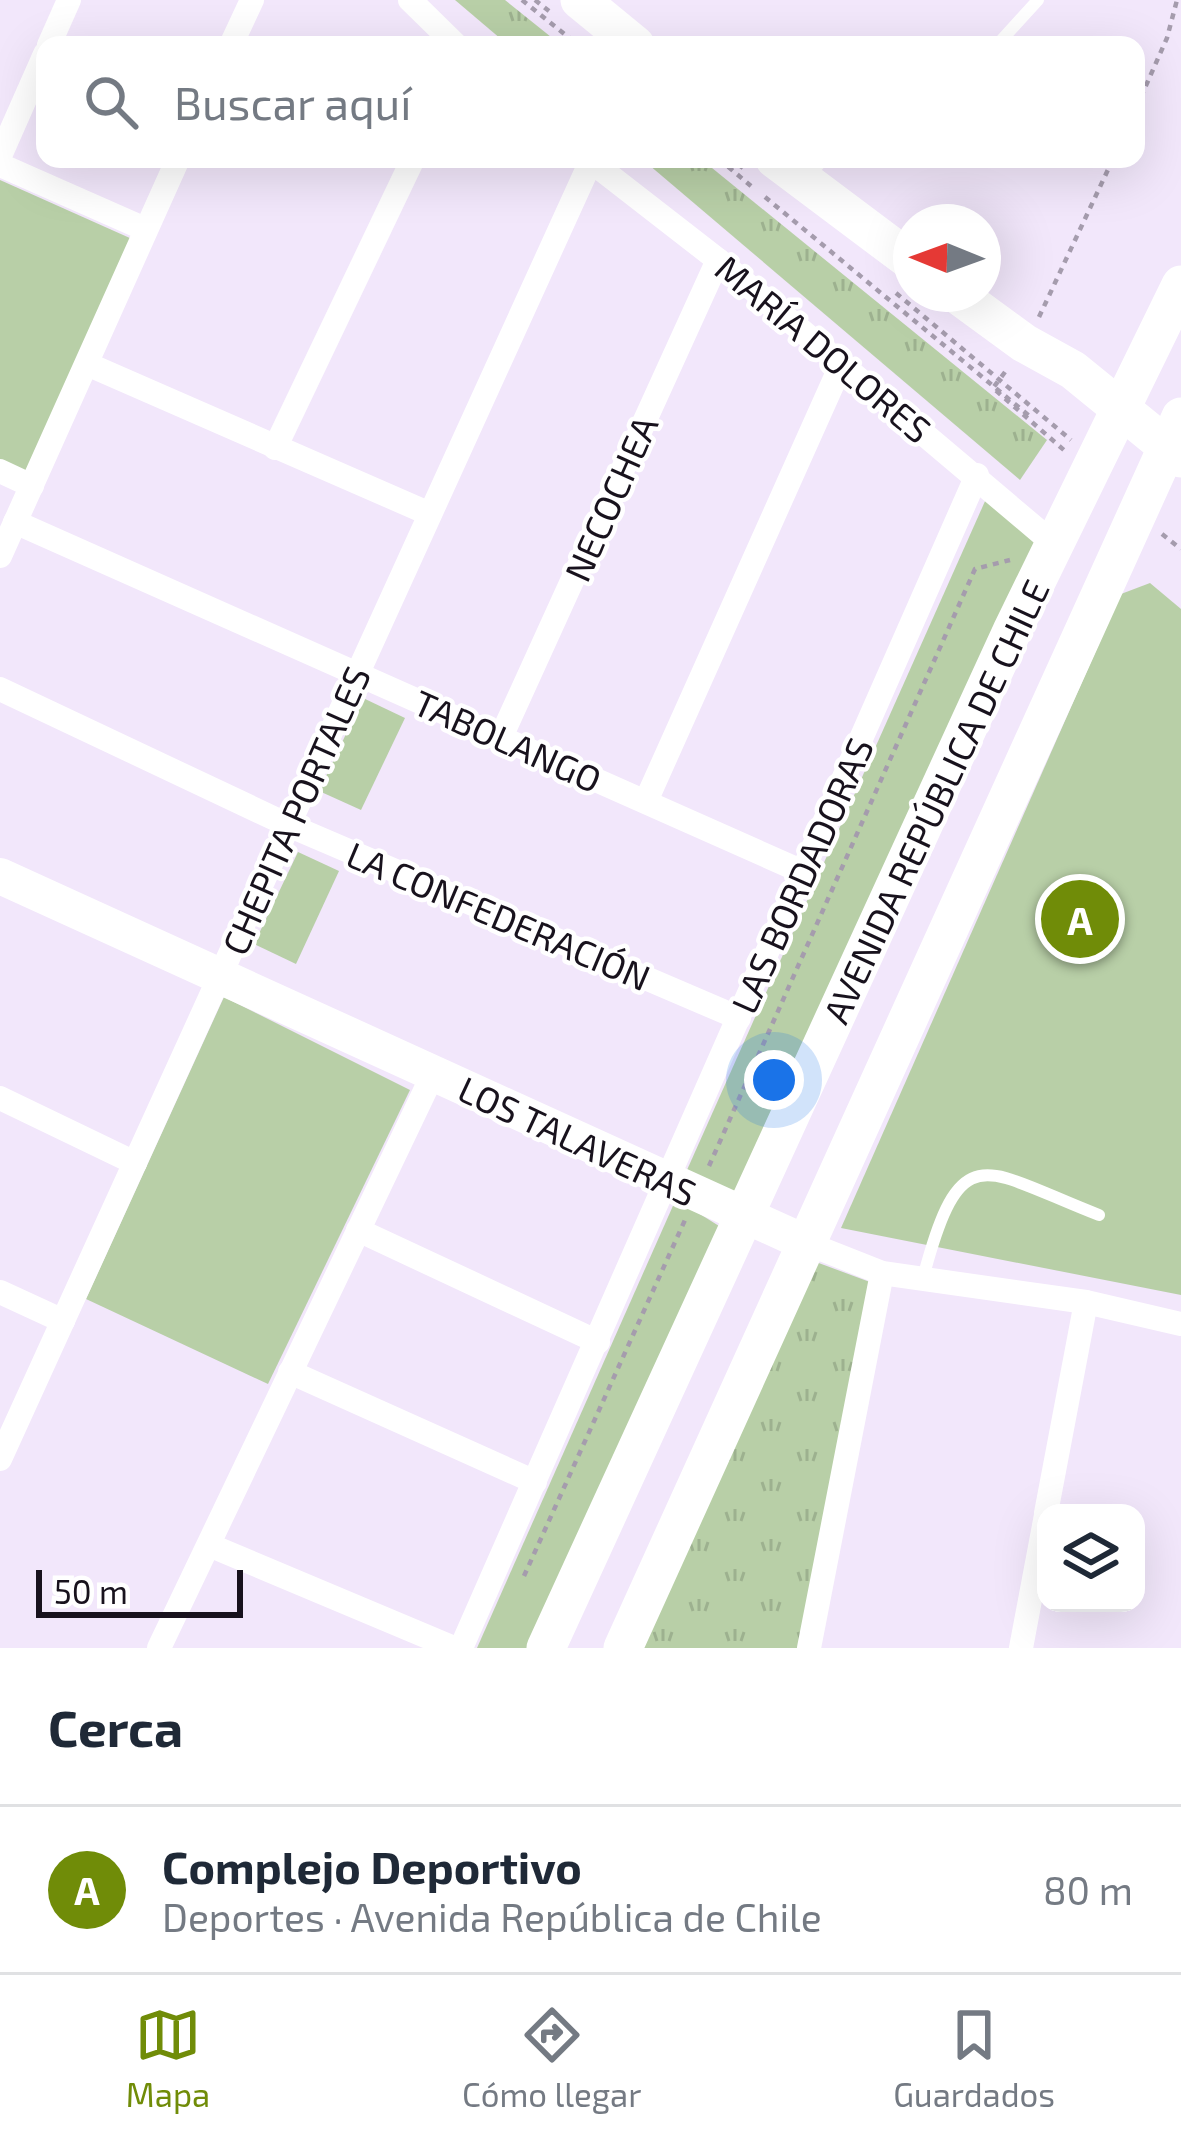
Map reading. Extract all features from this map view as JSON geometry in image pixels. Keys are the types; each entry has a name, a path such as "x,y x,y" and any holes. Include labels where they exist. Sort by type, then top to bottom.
{"main road":[{"path":"580,0 624,36"},
{"path":"803,168 893,245"},
{"name":"AVENIDA REPÚBLICA DE CHILE","path":"546,1648 1044,533 1120,409 1181,285"},
{"path":"982,312 1072,370 1120,409 1177,440"},
{"name":"AVENIDA REPÚBLICA DE CHILE","path":"622,1648 1177,440"}],"street":[{"path":"53,36 69,0"},
{"path":"235,36 253,0"},
{"path":"410,0 447,36"},
{"path":"36,75 0,160 145,229"},
{"path":"0,556 174,168"},
{"path":"275,448 409,168"},
{"name":"CHEPITA PORTALES","path":"0,1459 586,168"},
{"name":"MARÍA DOLORES","path":"600,168 718,260 1044,533"},
{"name":"NECOCHEA","path":"501,736 718,260"},
{"path":"646,801 842,363"},
{"path":"87,364 430,514"},
{"path":"0,471 32,486"},
{"name":"LAS BORDADORAS","path":"458,1648 598,1342 682,1188 739,1018 977,476"},
{"name":"TABOLANGO","path":"15,522 802,872"},
{"name":"LA CONFEDERACIÓN","path":"0,689 288,825 739,1018"},
{"name":"LOS TALAVERAS","path":"0,877 742,1217 882,1273 1086,1302 1181,1324"},
{"path":"159,1648 434,1072"},
{"path":"0,1098 135,1163"},
{"path":"358,1230 598,1342"},
{"path":"809,1648 882,1273"},
{"path":"0,1292 62,1321"},
{"path":"1048,1504 1086,1302"},
{"path":"290,1372 535,1482"},
{"path":"209,1545 458,1648"},
{"path":"1021,1648 1037,1562"}],"lane":[{"path":"1005,36 1037,0"},
{"path":"922,1279 956,1185 973,1174 995,1174 1099,1215"}],"path":[{"path":"522,0 567,36"},
{"path":"1145,88 1167,38 1177,0"},
{"path":"729,168 999,381 1080,468"},
{"path":"742,168 999,381 1080,468"},
{"path":"1080,468 993,388 1024,343 1109,168"},
{"path":"520,1583 682,1188 975,568 1016,559 1044,533"}],"green space":[{"path":"455,0 505,0 550,36 497,36"},
{"path":"653,168 712,168 1047,440 1020,480"},
{"path":"0,180 141,243 32,486 0,471"},
{"path":"986,499 1038,545 737,1198 687,1170"},
{"path":"1150,583 1181,609 1181,1295 841,1228 1121,594"},
{"path":"363,698 405,718 361,810 319,791"},
{"path":"298,852 339,871 296,964 254,944"},
{"path":"224,997 410,1090 268,1384 86,1299"},
{"path":"676,1199 719,1226 528,1648 477,1648"},
{"path":"816,1262 870,1282 802,1648 640,1648"}],"place":[{"name":"Complejo Deportivo","path":"1080,919"}]}
